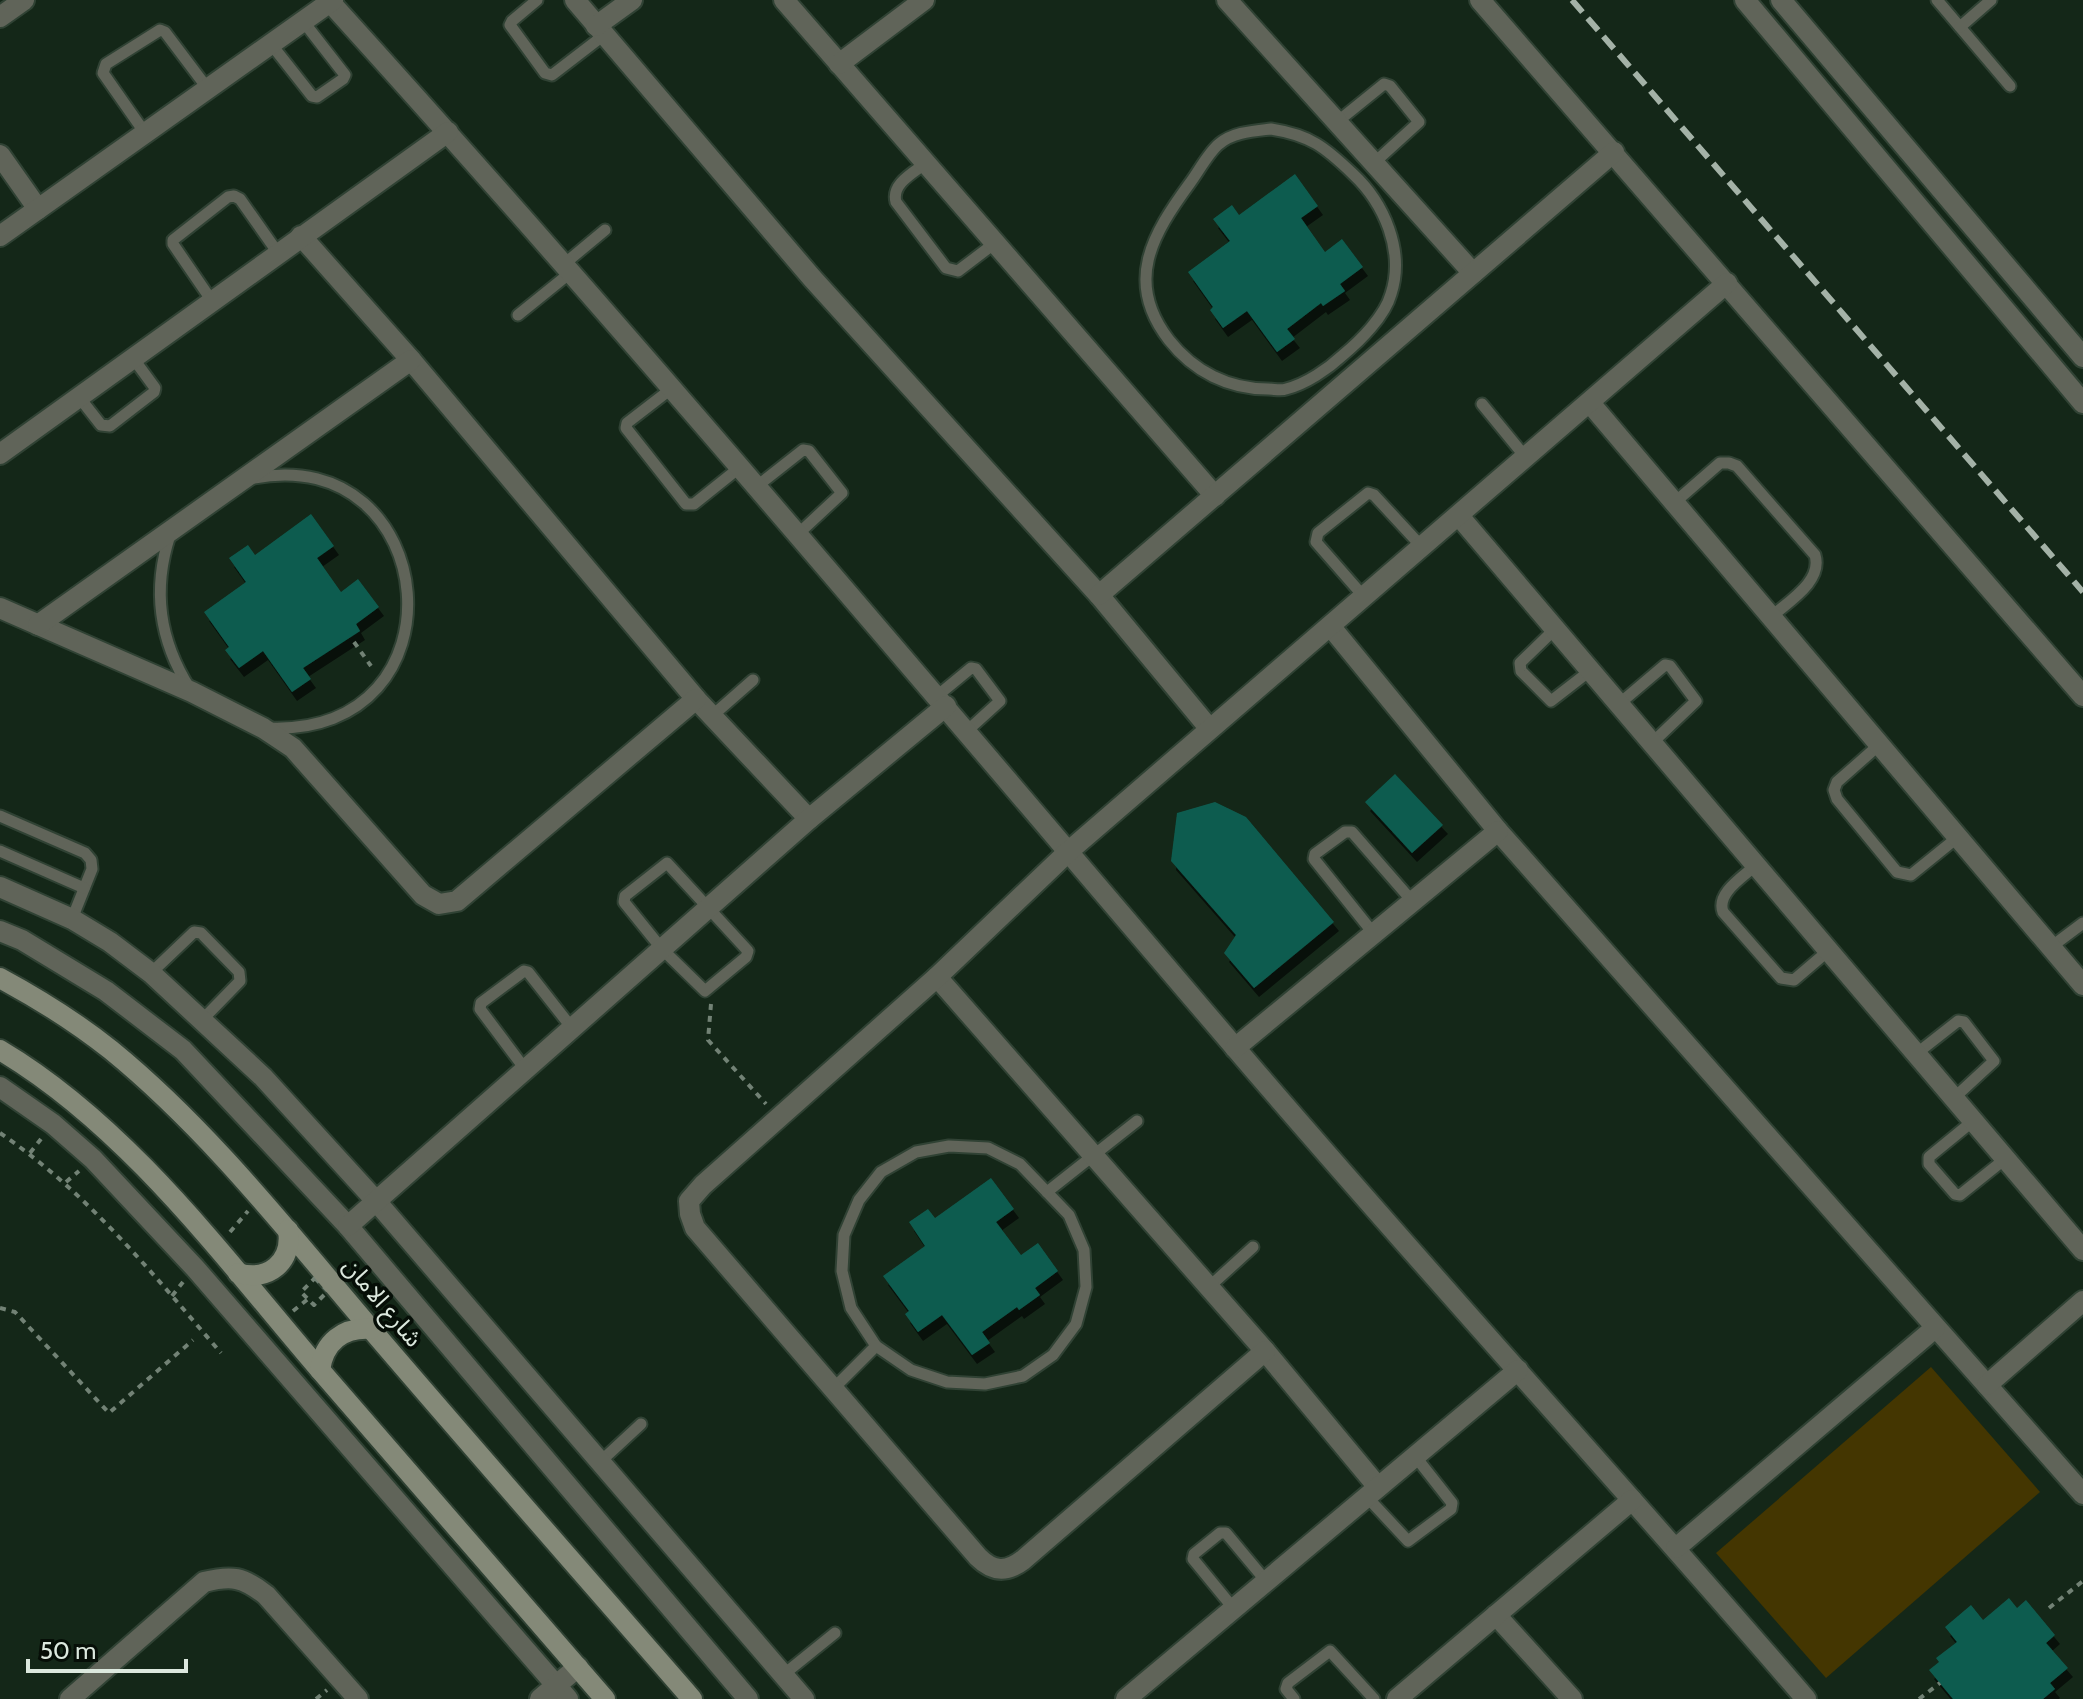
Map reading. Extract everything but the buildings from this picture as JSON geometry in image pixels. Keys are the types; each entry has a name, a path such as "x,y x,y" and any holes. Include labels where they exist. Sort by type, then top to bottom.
{"street":[{"path":"0,17 24,0"},
{"path":"575,0 812,278 1099,595 1209,728"},
{"path":"600,30 632,0"},
{"path":"784,0 1215,496"},
{"path":"839,64 924,0"},
{"path":"1227,0 1473,273"},
{"path":"1480,0 2083,696"},
{"path":"1745,0 2083,403"},
{"path":"1781,0 2083,357"},
{"path":"0,236 331,1 942,701 1235,1048 1806,1699"},
{"path":"0,454 448,132"},
{"path":"1099,595 1614,152"},
{"path":"0,155 38,209"},
{"path":"301,236 411,360 696,699 809,819"},
{"path":"1265,1351 1023,1560 1013,1568 999,1570 987,1566 978,1557 695,1228 689,1201 703,1185 937,977 1069,851 1209,728 1527,459 1727,283"},
{"path":"38,625 411,360"},
{"path":"1590,403 2083,985"},
{"path":"1459,516 2083,1250"},
{"path":"0,608 192,692 263,728 293,748 423,895 439,904 457,901 696,699"},
{"path":"1331,627 1498,831 2083,1494"},
{"path":"348,1226 942,701"},
{"path":"1235,1048 1498,831"},
{"path":"0,887 72,919 110,942 151,973 263,1077 376,1201 804,1699"},
{"path":"0,931 65,964 183,1050 348,1226 748,1699"},
{"path":"937,977 1265,1351 1372,1492"},
{"name":"شارع الامان","path":"0,978 71,1021 147,1081 261,1198 692,1699"},
{"path":"0,1050 59,1089 110,1132 238,1273 578,1667 598,1697"},
{"path":"0,1087 53,1124 93,1159 195,1268 562,1692"},
{"path":"238,1273 258,1276 276,1268 289,1247 288,1230"},
{"path":"1987,1385 2083,1301"},
{"path":"1676,1548 1935,1328"},
{"path":"320,1370 325,1351 337,1337 353,1329 371,1329"},
{"path":"1126,1699 1518,1370"},
{"path":"1397,1699 1632,1500"},
{"path":"70,1699 204,1582 226,1577 248,1582 266,1595 358,1699"},
{"path":"1496,1615 1572,1699"},
{"path":"540,1699 562,1692 578,1667"}],"lane":[{"path":"537,0 510,25 545,73 552,75 600,30"},
{"path":"1937,0 2010,86"},
{"path":"1960,27 1991,0"},
{"path":"271,44 312,96 317,97 343,79 345,75 303,21"},
{"path":"145,133 103,73 106,64 160,30 165,32 208,89"},
{"path":"1337,122 1384,84 1390,86 1419,122 1367,155 1342,163"},
{"path":"1257,130 1298,133 1322,144 1342,163 1369,188 1387,221 1395,258 1391,295 1365,336 1329,368 1285,390 1248,389 1212,377 1181,355 1158,326 1145,290 1146,268 1153,240 1172,207 1220,143 1244,132 1257,130"},
{"path":"926,163 897,187 894,194 896,202 946,268 958,271 995,243"},
{"path":"212,301 173,240 228,197 240,199 278,253"},
{"path":"518,315 605,230"},
{"path":"1345,354 1360,371"},
{"path":"79,397 105,427 132,411 153,395 155,388 133,358"},
{"path":"671,389 627,423 626,428 686,504 694,504 739,468"},
{"path":"1482,404 1527,459"},
{"path":"756,487 803,450 809,451 842,493 797,535"},
{"path":"1674,503 1720,463 1729,463 1737,466 1815,555 1818,566 1815,577 1771,617"},
{"path":"243,480 272,475 301,476 330,484 355,498 377,518 394,542 405,569 409,598 407,627 398,655 364,700 342,715 317,725 290,729 263,728"},
{"path":"1365,598 1316,542 1318,533 1368,493 1374,495 1423,548"},
{"path":"172,530 163,557 159,585 160,614 176,668 192,692"},
{"path":"1555,629 1520,663 1521,671 1551,701 1591,670"},
{"path":"1619,704 1665,665 1670,666 1696,701 1652,743"},
{"path":"942,701 971,668 976,669 1000,701 967,731"},
{"path":"712,716 753,680"},
{"path":"1879,745 1837,782 1834,790 1837,799 1897,872 1911,875 1958,837"},
{"path":"0,816 85,853 91,860 92,869 72,919"},
{"path":"1374,934 1314,859 1315,854 1345,832 1352,832 1413,902"},
{"path":"0,851 84,888"},
{"path":"667,863 709,907 748,954 705,991 662,949 624,902 625,896 667,863"},
{"path":"1756,865 1723,896 1720,904 1723,912 1787,981 1794,980 1828,951"},
{"path":"2051,947 2083,923"},
{"path":"151,973 194,932 201,933 241,977 202,1020"},
{"path":"525,1069 480,1009 481,1003 524,971 528,972 572,1028"},
{"path":"1916,1054 1958,1021 1964,1022 1994,1061 1954,1098"},
{"path":"1047,1192 1137,1121"},
{"path":"1973,1121 1929,1157 1929,1164 1955,1194 1960,1195 2005,1159"},
{"path":"949,1146 988,1148 1020,1164 1069,1215 1084,1250 1086,1287 1076,1324 1053,1355 1023,1376 985,1384 947,1382 911,1370 876,1346 851,1308 842,1271 844,1235 859,1200 881,1172 916,1152 949,1146"},
{"path":"1209,1287 1253,1247"},
{"path":"833,1389 876,1346"},
{"path":"600,1462 641,1424"},
{"path":"1372,1492 1408,1541 1451,1509 1452,1503 1415,1456"},
{"path":"1234,1609 1193,1559 1194,1554 1220,1533 1226,1533 1266,1581"},
{"path":"783,1675 835,1633"},
{"path":"1294,1699 1286,1689 1288,1683 1330,1651 1374,1699"}],"path":[{"path":"354,642 382,680"},
{"path":"705,991 710,992 712,997 708,1040 778,1118"},
{"path":"0,1133 48,1167 103,1217 221,1353"},
{"path":"0,1308 15,1312 109,1413 193,1340"},
{"path":"2049,1608 2083,1581"},
{"path":"1919,1699 1940,1683"}],"shaded area":[{"path":"1931,1367 2040,1492 1826,1678 1716,1553"}],"railway":[{"path":"1572,0 2083,592"}]}
